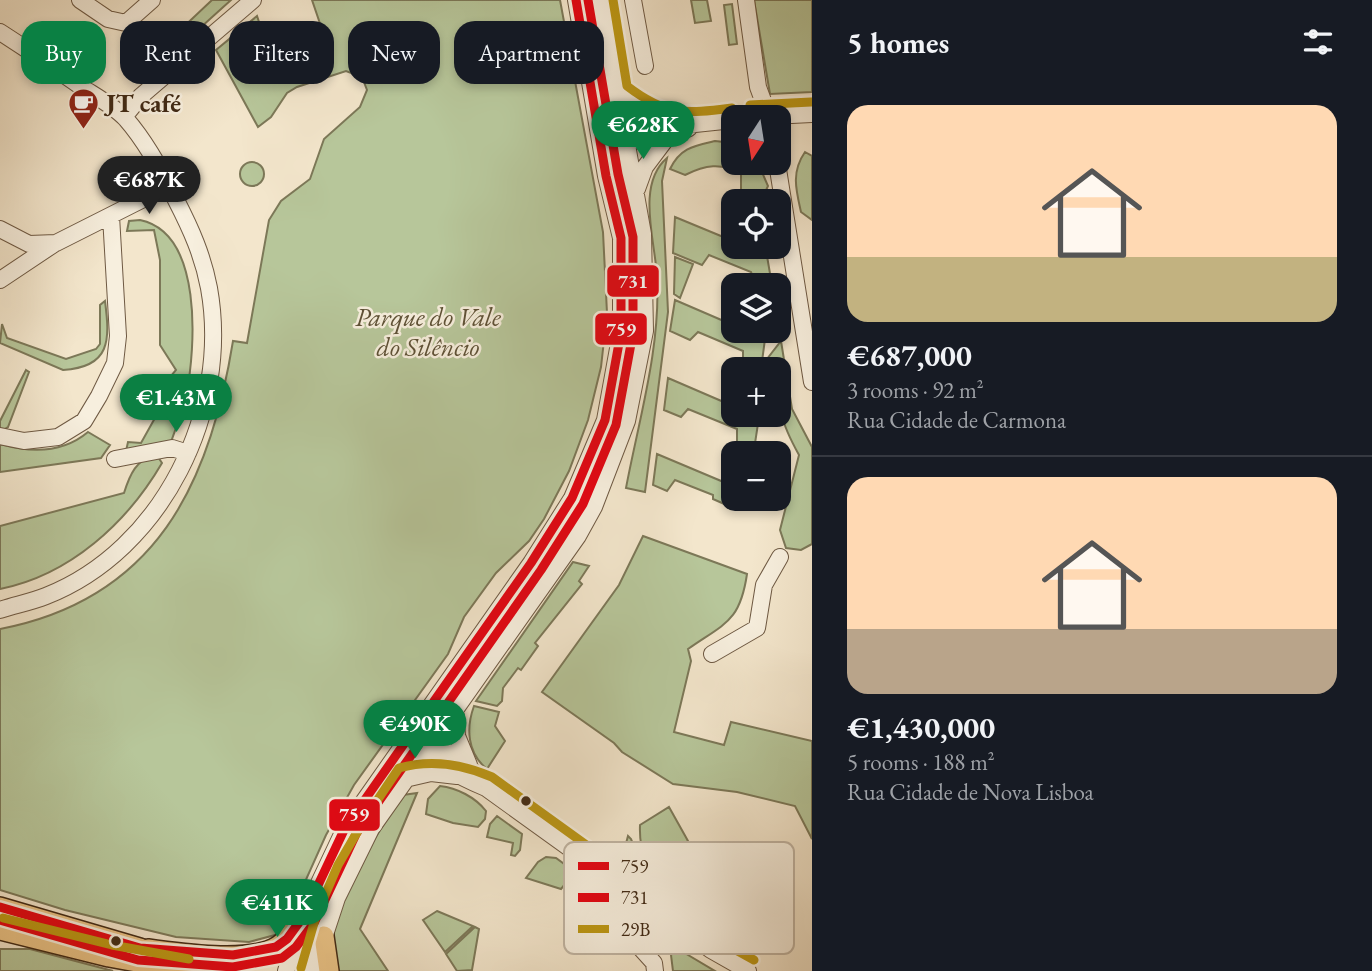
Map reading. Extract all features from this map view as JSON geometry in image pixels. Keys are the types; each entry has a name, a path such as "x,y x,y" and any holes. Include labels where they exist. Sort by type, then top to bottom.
{"main road":[{"path":"0,907 140,948 180,969"},
{"path":"140,948 233,955 265,951 287,939 303,917"},
{"path":"0,930 109,957 180,969"},
{"path":"324,936 329,971"}],"street":[{"path":"80,0 116,23 127,23 135,18 152,0"},
{"path":"124,117 141,96 253,0"},
{"path":"286,971 303,917 345,828 531,563 572,498 605,420 621,332 621,238 606,176 576,0"},
{"path":"313,971 337,898 371,829 578,536 594,507 627,421 645,331 643,234 601,0"},
{"path":"633,0 645,66"},
{"path":"746,0 758,87 765,105"},
{"path":"0,32 124,117 147,147 198,243 210,289 212,365 207,397 188,453 172,485 149,519 124,546 93,570 47,596 0,610"},
{"path":"617,93 666,132"},
{"path":"791,115 812,114"},
{"path":"598,122 625,139 641,143 666,132 721,122"},
{"path":"636,191 645,167 666,132"},
{"path":"606,176 614,152 625,139"},
{"path":"779,175 812,382"},
{"path":"0,280 56,243 169,186"},
{"path":"0,436 24,441 58,437 84,421 99,396 115,363 118,336 111,216"},
{"path":"0,229 29,244 56,243"},
{"path":"115,460 172,448 188,453"},
{"path":"712,654 757,628 764,585 780,557"},
{"path":"455,707 457,736 465,771"},
{"path":"424,715 428,745"},
{"path":"405,743 445,748 465,771 486,788 564,844"},
{"path":"405,779 431,773 465,771"},
{"path":"646,954 654,963 655,971"},
{"path":"718,954 748,971"}],"green space":[{"path":"212,0 231,0 208,21 190,21"},
{"name":"Parque do Vale do Silêncio","path":"312,0 560,0 564,21 454,21 454,84 576,84 603,232 607,313 601,367 588,420 569,471 544,519 529,541 496,573 464,617 448,654 354,785 326,835 287,922 275,935 249,942 176,937 65,910 0,890 0,629 54,614 99,591 136,562 166,527 190,487 209,442 223,393 233,341 247,343 269,220 281,201 310,179 324,139 360,107 367,90 365,84 440,84 440,21 348,21 348,72 334,75 334,21 319,21"},
{"path":"691,0 707,0 711,21 695,23"},
{"path":"754,0 812,0 812,92 770,94"},
{"path":"732,4 737,44 729,45 724,5"},
{"name":"Parque do Vale do Silêncio","path":"229,39 229,74 216,50"},
{"name":"Parque do Vale do Silêncio","path":"235,84 306,84 287,93 271,117 258,127"},
{"path":"721,142 721,166 706,167 685,175 670,169 683,152 700,145"},
{"path":"805,152 812,156 812,220 801,212 796,189 796,174"},
{"path":"667,158 662,181 668,312 645,492 626,488 648,383 656,329 657,276 650,198 652,182"},
{"path":"252,162 261,165 264,174 261,183 252,186 243,183 240,174 243,165"},
{"path":"741,175 763,175 768,186 767,189 741,189"},
{"path":"675,217 721,236 721,259 768,259 770,273 751,273 709,255 702,265 673,253"},
{"path":"140,220 160,229 175,246 185,268 190,294 192,350 186,396 171,442 126,451 128,442 141,443 160,409 152,399 176,370 160,345 160,260 154,230 127,231 129,221"},
{"path":"675,257 693,264 680,298 674,294"},
{"path":"675,300 721,320 721,342 698,332 690,340 670,331"},
{"path":"105,301 107,339 104,349 99,357 79,368 63,370 0,343 2,324 7,338 66,359 96,349 100,344 100,305"},
{"path":"724,343 764,343 763,357 743,357 743,351"},
{"path":"779,343 781,343 784,357 769,357"},
{"path":"26,370 29,372 8,427 0,432 0,421"},
{"path":"668,378 721,401 721,422 688,409 681,417 664,410"},
{"path":"791,403 812,447 812,544 801,550 786,548 780,530 785,511 791,511 791,487 799,455 786,427 791,427"},
{"path":"732,427 757,427 755,441 737,441 737,429"},
{"path":"88,432 110,445 101,458 0,472 0,444 23,449 46,449 68,444"},
{"path":"156,454 162,463 132,506 114,526 73,559 50,572 0,589 0,526 124,493 135,469 143,460"},
{"path":"657,454 721,481 721,503 713,499 713,495 675,480 667,491 653,485"},
{"path":"643,536 747,574 740,602 729,620 688,649 691,661 674,732 724,745 731,722 812,741 812,839 795,806 737,792 673,784 622,752 614,743 542,692 619,585"},
{"path":"573,562 589,566 579,581 582,584 535,643 538,646 521,670 518,668 503,688 502,701 497,706 476,701"},
{"path":"474,706 499,712 495,726 505,741 487,769 475,756 470,740"},
{"path":"440,786 465,794 482,806 486,811 485,819 478,827 453,823 426,814 428,799"},
{"path":"417,793 360,929 388,971 336,971 332,953 334,931 353,880 379,831 403,795"},
{"path":"669,807 688,841 641,842 640,825"},
{"path":"497,816 522,834 520,850 515,856 511,855 513,843 487,837 490,824"},
{"path":"546,857 556,858 564,864 564,885 561,889 526,878 538,862"},
{"path":"437,911 473,926 445,952 423,920"},
{"path":"475,927 479,929 472,970 457,971 446,954"},
{"path":"0,949 30,949 113,971 0,971"},
{"path":"686,954 715,971 673,971 671,955"}],"transit line":[{"name":"759","path":"0,907 140,948 233,955 276,947 287,939 303,917 345,828 531,563 572,498 605,420 621,332 621,238 606,176 576,0"},
{"name":"731","path":"0,920 138,960 233,967 282,958 296,947 314,923 356,834 541,570 583,504 616,425 633,333 633,237 618,174 588,0"},
{"name":"29B","path":"613,0 627,86 665,108 688,112 721,109"},
{"name":"29B","path":"750,105 811,102"},
{"name":"29B","path":"301,968 316,916 338,865 399,768 435,763 458,766 492,777 582,842"},
{"name":"29B","path":"3,918 112,945 189,959"},
{"name":"29B","path":"743,954 754,960"}],"place":[{"name":"JT café","path":"83,130"}]}
